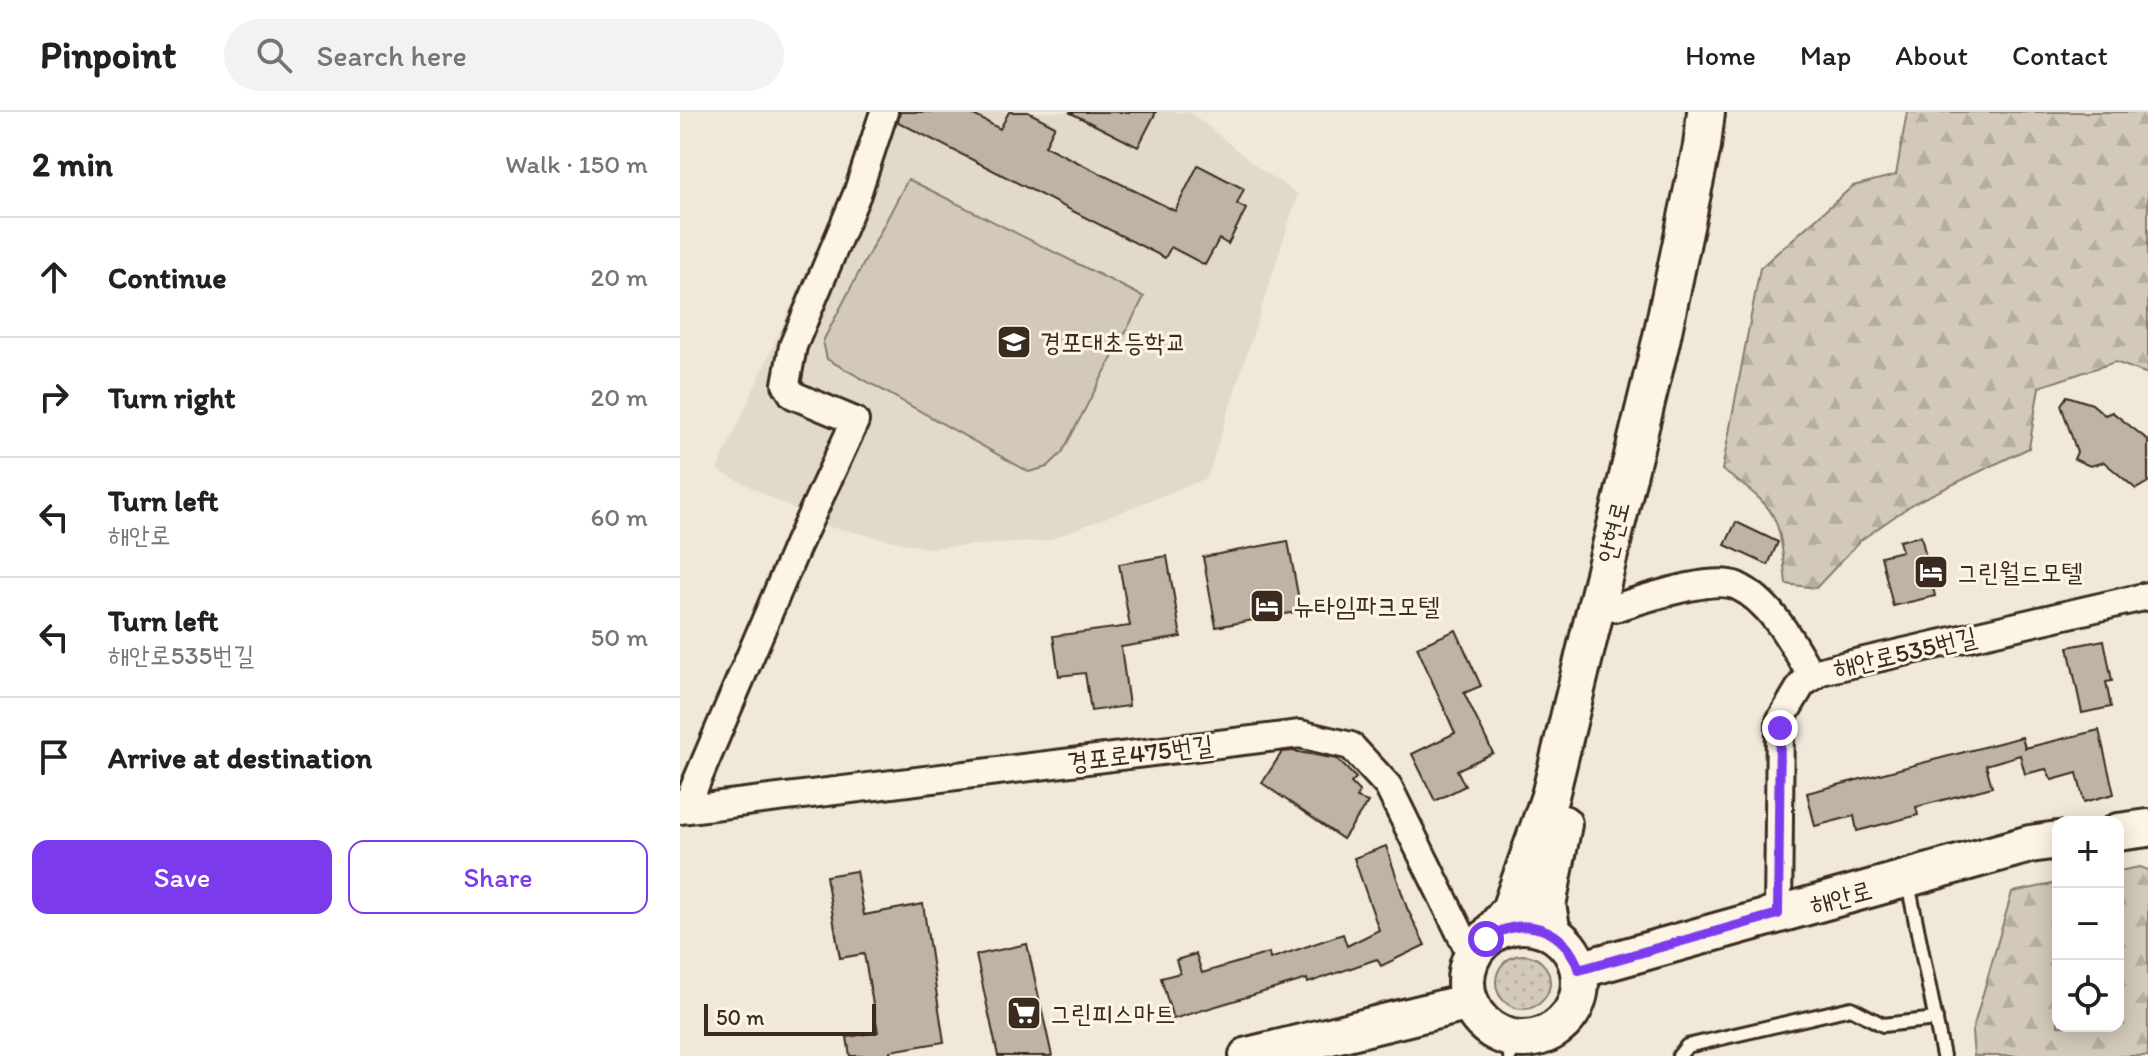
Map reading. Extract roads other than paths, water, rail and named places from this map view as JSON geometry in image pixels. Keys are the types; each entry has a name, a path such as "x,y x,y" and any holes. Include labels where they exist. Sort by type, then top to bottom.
{"street":[{"name":"경포로475번길","path":"683,810 855,421 793,395 786,384 793,346 857,194 884,112"},
{"name":"안현로","path":"1479,948 1510,910 1550,796 1661,341 1702,146 1706,112"},
{"name":"안현로","path":"1552,933 1547,905 1554,861 1676,361 1729,112"},
{"path":"1614,608 1708,584 1736,586 1777,619 1812,677"},
{"name":"해안로535번길","path":"1778,914 1780,721 1802,684 1821,671 2148,596"},
{"name":"경포로475번길","path":"683,810 1300,734 1351,746 1388,786 1479,948"},
{"path":"2124,831 2148,828"},
{"name":"해안로","path":"1579,970 2030,844 2052,841"},
{"path":"1518,925 1552,933 1574,955 1579,970 1580,989 1574,1007 1563,1022 1511,1047 1479,1018 1470,1002 1467,987 1479,948 1501,929 1518,925"},
{"path":"1248,1056 1470,1002"}],"lane":[{"path":"1907,880 1943,1056"},
{"path":"1679,1056 1687,1046 1851,1008 1883,1025 1936,1019"}],"place":[{"name":"경포대초등학교","path":"1014,342"},
{"name":"그린월드모텔","path":"1931,572"},
{"name":"뉴타임파크모텔","path":"1267,606"},
{"name":"그린피스마트","path":"1024,1013"}]}
